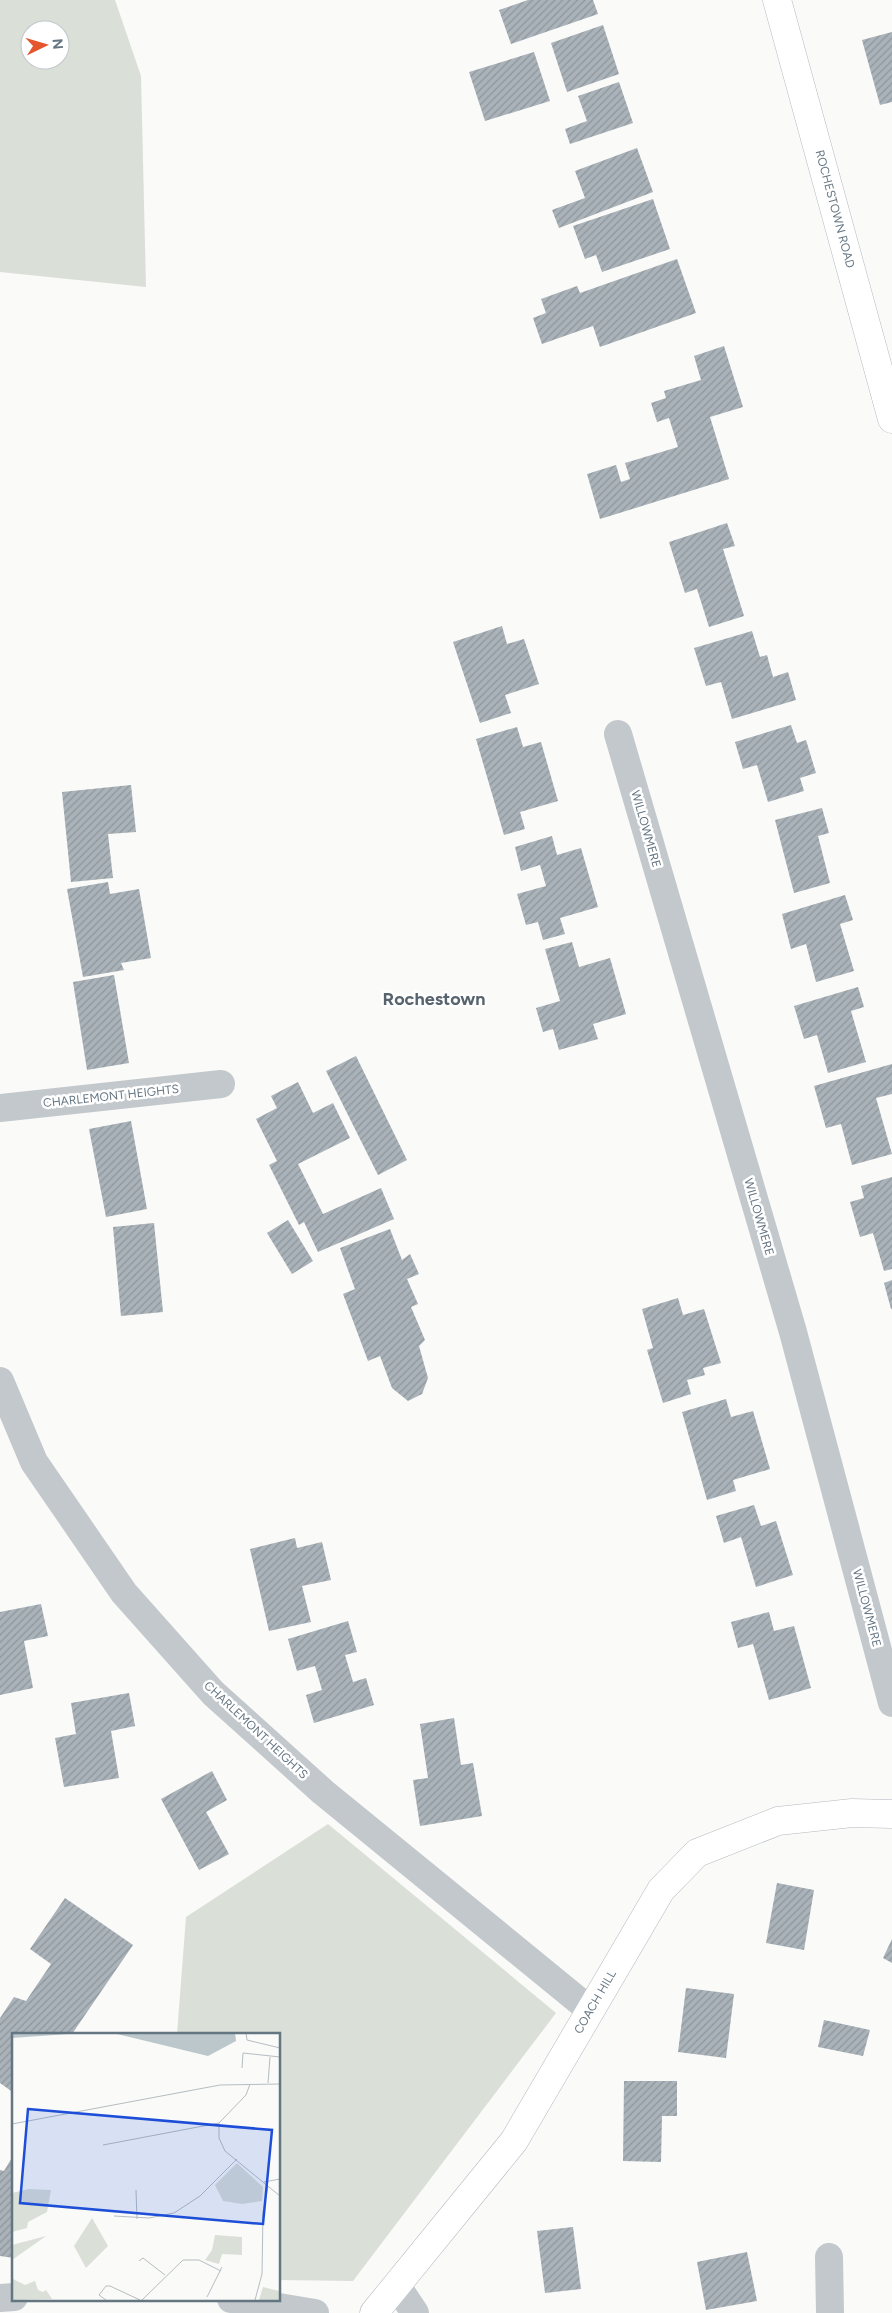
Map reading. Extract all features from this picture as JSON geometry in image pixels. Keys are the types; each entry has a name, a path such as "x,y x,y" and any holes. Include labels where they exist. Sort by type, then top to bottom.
{"street":[{"name":"ROCHESTOWN ROAD","path":"777,0 892,419"},
{"name":"WILLOWMERE","path":"618,734 793,1332 892,1703"},
{"name":"CHARLEMONT HEIGHTS","path":"0,1108 221,1084"},
{"name":"CHARLEMONT HEIGHTS","path":"0,1381 34,1462 61,1502 124,1593 213,1692 323,1792 590,2010"},
{"name":"COACH HILL","path":"374,2313 514,2141 661,1890 697,1853 778,1821 852,1812 892,1814"},
{"path":"829,2257 830,2313"},
{"path":"397,2286 415,2313"},
{"path":"237,2300 315,2313"}],"shaded area":[{"path":"0,0 115,0 141,76 146,287 0,272"},
{"path":"328,1824 556,2013 353,2281 280,2280 280,2033 177,2033 186,1917"}],"building":[{"path":"528,0 593,0 598,14 511,44 499,10"},
{"path":"603,25 619,74 567,92 551,43"},
{"path":"892,32 892,102 880,105 862,40"},
{"path":"534,52 550,101 485,121 469,72"},
{"path":"619,82 633,123 570,144 565,129 587,121 578,96"},
{"path":"637,148 653,192 559,228 552,210 585,198 575,171"},
{"path":"653,199 670,249 602,272 596,255 585,259 573,226"},
{"path":"677,259 696,313 600,347 593,326 542,344 533,318 546,313 541,299 577,286 580,293"},
{"path":"724,346 743,407 710,417 729,479 600,519 587,474 616,465 621,482 630,479 625,463 678,447 669,418 657,422 651,403 666,398 664,391 701,380 694,356"},
{"path":"727,523 735,546 723,549 744,616 709,627 697,589 685,593 669,542"},
{"path":"502,626 507,644 524,639 539,684 505,695 511,713 480,723 453,642"},
{"path":"752,631 760,657 767,655 773,677 788,672 796,700 732,719 721,682 706,686 694,648"},
{"path":"791,725 797,743 806,740 816,773 800,778 804,791 768,802 757,765 743,769 735,742"},
{"path":"517,727 523,747 541,742 558,801 520,812 525,829 504,835 476,739"},
{"path":"131,785 136,832 108,834 113,878 71,882 62,792"},
{"path":"822,808 829,833 818,836 830,883 794,893 775,820"},
{"path":"552,836 557,855 581,848 598,907 560,918 565,934 543,940 538,922 526,925 517,894 546,886 540,865 521,871 515,847"},
{"path":"108,882 110,894 139,889 151,958 121,963 124,970 83,977 67,889"},
{"path":"845,895 853,920 840,924 854,971 816,982 806,944 791,949 782,914"},
{"path":"572,942 579,967 610,958 626,1014 593,1024 598,1039 559,1050 553,1029 543,1032 536,1008 560,1001 545,949"},
{"path":"114,975 129,1063 87,1070 73,982"},
{"path":"858,987 864,1007 851,1011 866,1062 828,1073 817,1035 804,1039 794,1006"},
{"path":"356,1056 407,1160 378,1175 326,1071"},
{"path":"892,1064 892,1094 876,1098 892,1154 852,1165 841,1124 826,1128 814,1086"},
{"path":"298,1082 313,1113 333,1103 350,1138 298,1164 323,1214 381,1188 394,1219 318,1252 304,1222 299,1225 269,1165 277,1161 256,1119 277,1108 271,1096"},
{"path":"131,1121 147,1209 106,1217 89,1129"},
{"path":"892,1177 892,1269 884,1271 873,1233 860,1237 850,1202 864,1198 861,1186"},
{"path":"288,1220 313,1261 292,1274 267,1233"},
{"path":"154,1223 163,1312 121,1316 113,1227"},
{"path":"390,1229 402,1260 410,1254 419,1274 407,1279 418,1304 411,1307 425,1340 419,1346 428,1378 422,1394 408,1401 392,1388 380,1356 368,1361 343,1294 355,1289 340,1248"},
{"path":"892,1280 892,1309 891,1309 884,1283"},
{"path":"678,1298 683,1315 704,1309 721,1363 703,1368 705,1375 687,1380 691,1394 663,1403 647,1350 653,1348 642,1309"},
{"path":"726,1399 731,1417 753,1411 770,1469 733,1480 736,1491 707,1500 682,1412"},
{"path":"754,1505 761,1526 776,1521 793,1575 756,1587 741,1537 724,1543 716,1516"},
{"path":"295,1538 297,1548 322,1542 331,1580 302,1586 311,1622 269,1631 250,1549"},
{"path":"41,1604 48,1636 24,1641 33,1688 0,1695 0,1612"},
{"path":"769,1612 774,1631 794,1626 811,1688 769,1700 753,1644 738,1648 731,1622"},
{"path":"348,1621 357,1652 345,1655 353,1682 366,1678 374,1705 314,1723 306,1695 322,1690 315,1666 297,1671 288,1639"},
{"path":"129,1693 135,1726 111,1731 119,1778 64,1787 55,1738 76,1734 71,1703"},
{"path":"454,1718 461,1765 473,1763 482,1816 420,1826 413,1780 428,1778 420,1724"},
{"path":"212,1771 227,1800 206,1812 229,1854 199,1870 161,1799"},
{"path":"777,1883 814,1890 804,1950 766,1943"},
{"path":"65,1898 133,1945 73,2033 12,2033 12,2092 0,2083 0,2018 14,1997 26,2001 51,1964 30,1949"},
{"path":"892,1939 892,1963 883,1958"},
{"path":"686,1988 734,1994 726,2058 678,2052"},
{"path":"824,2020 870,2030 863,2056 818,2047"},
{"path":"624,2081 677,2081 677,2116 662,2116 661,2162 623,2161"},
{"path":"12,2157 12,2258 0,2256 0,2170 4,2171"},
{"path":"573,2227 581,2289 545,2293 537,2231"},
{"path":"747,2252 757,2301 706,2310 697,2262"}],"district":[{"name":"Rochestown","path":"434,999"}]}
